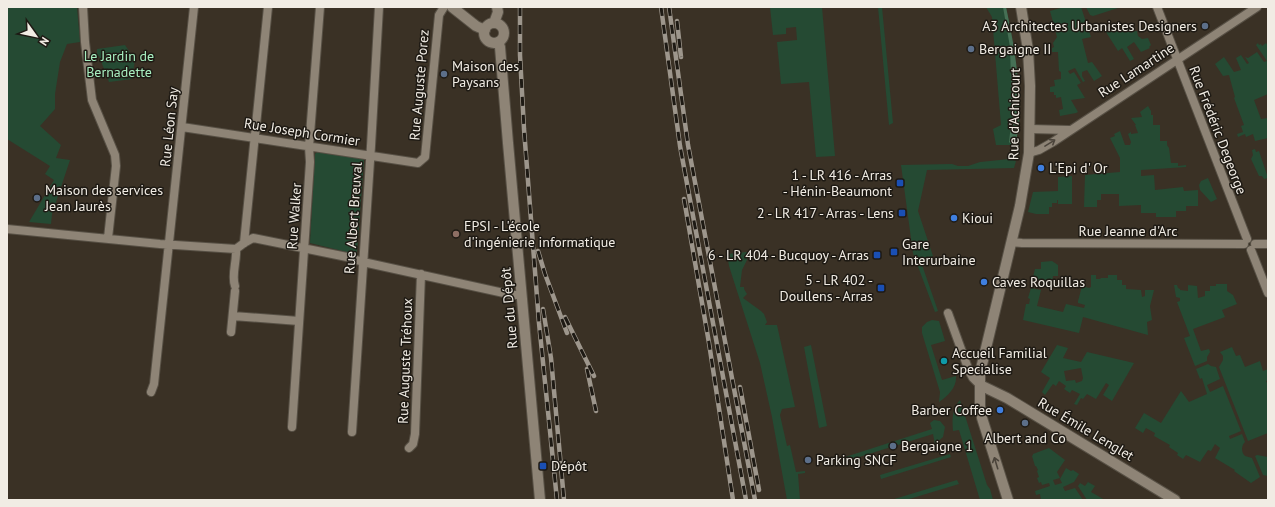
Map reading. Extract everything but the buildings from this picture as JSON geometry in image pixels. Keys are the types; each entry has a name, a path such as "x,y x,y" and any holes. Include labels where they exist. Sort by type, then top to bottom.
{"street":[{"path":"83,7 85,42 92,100 115,155 116,166 108,238"},
{"name":"Rue Léon Say","path":"151,392 154,384 194,7"},
{"path":"244,243 268,7"},
{"name":"Rue Walker","path":"292,427 310,162 309,147 320,7"},
{"name":"Rue Albert Breuval","path":"352,432 379,7"},
{"name":"Rue Auguste Porez","path":"418,163 425,157 439,16 444,7"},
{"path":"452,7 476,26 485,30"},
{"path":"494,23 498,12 497,7"},
{"name":"Rue d'Achicourt","path":"1008,500 982,418 980,406 980,373 1024,187 1029,153 1030,86 1028,50 1021,7"},
{"name":"Rue Frédéric Degeorge","path":"1157,7 1245,241"},
{"name":"Rue Lamartine","path":"1029,153 1045,146 1257,7"},
{"path":"494,23 500,25 504,30 504,36 498,42 492,43 485,36 485,30 488,25 494,23"},
{"name":"Rue du Dépôt","path":"498,42 500,47 505,93 540,500"},
{"name":"Rue Joseph Cormier","path":"182,127 418,163"},
{"path":"1030,128 1069,130"},
{"path":"7,229 169,245 236,249 253,238 347,257 363,262 513,295 522,295"},
{"path":"1245,241 1252,239 1253,247 1268,293"},
{"name":"Rue Jeanne d'Arc","path":"1011,242 1022,244 1245,241"},
{"path":"1253,247 1268,244"},
{"path":"231,332 235,288 233,279 237,259 236,249"},
{"name":"Rue Auguste Tréhoux","path":"410,448 413,444 415,434 421,274"},
{"path":"948,313 969,371 980,385"},
{"path":"233,316 299,321"},
{"name":"Rue Émile Lenglet","path":"980,385 1007,398 1175,500"}],"green space":[{"path":"7,7 77,7 80,42 67,44 60,62 55,94 55,109 40,126 61,145 56,158 70,160 52,214 51,224 29,222 54,180 45,174 50,166 7,139"},
{"path":"770,7 822,7 835,156 816,157 809,82 781,84 777,42 797,40 796,27 786,28 786,34 773,35"},
{"path":"878,7 882,7 893,123 889,125"},
{"path":"986,7 1006,7 1015,57 1019,100 1017,135 1012,145 996,145 993,129 1001,125 992,17"},
{"path":"1003,7 1006,7 1012,34 1019,88 1018,132 1012,145 1009,142 1012,116 1010,47"},
{"path":"1064,7 1081,7 1091,37 1082,39 1088,63 1092,62 1102,76 1094,81 1087,70 1082,72 1082,76 1085,81 1083,82 1075,68 1068,71 1070,74 1074,72 1081,83 1077,85 1085,98 1071,100 1078,112 1060,116 1059,110 1063,109 1061,97 1056,98 1054,92 1050,92 1050,87 1055,86 1054,80 1061,79 1061,72 1059,71 1058,52 1052,52 1052,48 1054,47 1053,43 1057,37 1050,11"},
{"path":"1086,7 1118,8 1093,16 1090,15"},
{"path":"1125,27 1128,32 1137,31 1138,36 1142,39 1148,38 1151,45 1149,47 1150,48 1141,52 1134,42 1127,47 1134,59 1130,61 1122,48 1118,51 1106,32"},
{"path":"1258,43 1262,46 1266,43 1268,46 1268,94 1254,100 1261,119 1268,118 1268,138 1255,141 1253,134 1246,137 1245,134 1238,137 1237,134 1243,132 1241,126 1244,125 1234,98 1229,75 1223,76 1215,64 1224,57 1234,72 1241,70 1236,58 1241,55 1247,64 1249,63 1245,57 1248,58 1257,52 1264,62 1267,61 1256,45"},
{"name":"Le Jardin de Bernadette","path":"125,45 135,60 132,79 109,82 99,56 97,55 97,49"},
{"path":"1148,106 1151,111 1151,115 1153,115 1153,125 1160,125 1160,141 1167,141 1171,163 1178,163 1178,166 1186,165 1186,167 1141,170 1141,176 1154,175 1155,190 1183,187 1184,191 1198,190 1198,206 1186,206 1186,211 1176,211 1176,217 1156,217 1156,213 1141,213 1141,205 1119,206 1119,194 1101,194 1101,200 1097,200 1097,207 1084,207 1085,175 1120,172 1120,158 1110,138 1115,136 1114,134 1120,131 1125,145 1130,145 1131,142 1128,134 1131,132 1131,134 1138,133 1136,125 1131,118 1142,117 1140,112"},
{"path":"1255,149 1256,152 1259,151 1268,178 1264,179 1262,176 1259,176 1251,159 1253,155 1252,150"},
{"path":"317,152 363,159 364,161 357,252 355,254 310,243 315,154"},
{"path":"1010,159 1016,161 1014,168 927,170 918,211 933,256 921,262 938,311 935,312 913,253 901,165 952,164 958,166 968,166 980,162"},
{"path":"1072,176 1072,204 1058,204 1057,200 1057,203 1052,203 1052,207 1049,207 1049,214 1036,214 1028,212 1033,192 1058,191 1058,177"},
{"path":"1208,178 1217,199 1211,202 1200,190 1199,185 1201,181"},
{"path":"747,252 747,260 742,270 740,287 744,287 747,294 743,298 764,314 767,322 765,325 777,325 795,407 782,409 780,415 787,446 790,445 796,472 805,471 805,473 798,474 800,500 787,500 772,417 760,363 729,266 727,254"},
{"path":"1052,261 1058,265 1058,276 1053,276 1052,283 1032,281 1035,269 1041,269 1041,262"},
{"path":"1091,275 1096,275 1096,279 1100,279 1108,278 1108,275 1117,275 1117,280 1122,280 1122,285 1126,285 1126,289 1141,290 1142,297 1145,296 1145,290 1154,290 1150,306 1152,320 1147,322 1148,335 1083,317 1079,333 1023,320 1026,304 1029,304 1030,299 1028,298 1031,288 1041,290 1037,306 1063,312 1066,304 1084,308 1085,305 1078,303 1078,301 1082,286 1089,288 1091,287"},
{"path":"1216,284 1227,284 1227,291 1233,295 1237,304 1222,310 1225,317 1193,329 1201,351 1209,349 1210,352 1207,357 1207,361 1195,366 1184,338 1190,336 1177,302 1180,301 1180,298 1176,297 1174,285 1177,285 1180,290 1188,291 1188,285 1197,286 1198,298 1205,296 1205,291 1210,291 1210,286 1216,286"},
{"path":"932,320 939,321 945,341 931,345 942,380 956,376 955,384 951,391 939,402 940,392 922,333 922,327 927,322"},
{"path":"811,345 827,426 819,428 804,347"},
{"path":"1057,345 1068,348 1063,358 1081,362 1087,352 1134,363 1112,401 1103,395 1109,385 1106,383 1096,399 1087,394 1083,399 1081,398 1077,405 1074,404 1080,394 1072,390 1070,393 1064,389 1066,386 1059,381 1056,386 1053,384 1045,395 1042,392 1050,378 1041,372","holes":["1081,368 1083,378 1082,381 1076,383 1075,380 1066,381 1064,371"]},
{"path":"1232,347 1236,356 1240,355 1245,367 1260,361 1263,371 1268,369 1268,380 1266,381 1268,385 1268,433 1248,441 1219,367 1223,360 1223,356 1220,352"},
{"path":"1208,364 1216,367 1220,379 1207,385 1210,392 1223,386 1241,431 1229,436 1230,439 1242,434 1245,442 1242,447 1242,451 1245,456 1252,458 1260,477 1251,483 1234,471 1235,470 1215,458 1220,448 1215,444 1211,451 1208,450 1200,462 1186,455 1183,459 1177,455 1178,453 1169,447 1170,445 1154,436 1155,433 1146,428 1143,433 1135,428 1144,413 1161,423 1181,391 1189,402 1207,394 1202,378 1200,379 1196,369"},
{"path":"960,400 993,500 980,500 959,430 953,431 954,410"},
{"path":"934,420 940,421 945,427 943,437 935,444 933,434 843,462 842,458 932,429 930,423"},
{"path":"1049,448 1065,460 1057,472 1060,478 1053,480 1055,485 1062,483 1060,479 1066,468 1071,471 1073,470 1079,474 1074,482 1063,487 1065,491 1075,488 1083,500 1041,500 1040,494 1036,495 1035,491 1050,486 1049,483 1042,485 1041,482 1039,483 1037,478 1039,477 1038,470 1032,456 1033,454"},
{"path":"950,454 951,457 881,479 880,475"},
{"path":"1255,456 1268,457 1268,476 1263,475"},
{"path":"957,480 959,484 906,500 891,500"},
{"path":"1088,482 1095,486 1091,492 1105,500 1087,500 1078,486 1080,483 1085,486"}],"railway":[{"path":"520,7 520,55 524,129 539,323 557,500"},
{"path":"661,7 680,146 746,500"},
{"path":"669,7 688,145 755,500"},
{"path":"677,21 681,57"},
{"path":"684,199 709,343 733,500"},
{"path":"538,251 567,333"},
{"path":"543,309 551,358 564,500"},
{"path":"565,317 594,376"},
{"path":"587,369 596,411"},
{"path":"740,387 759,490"}],"place":[{"name":"A3 Architectes Urbanistes Designers","path":"1205,26"},
{"name":"Bergaigne II","path":"971,49"},
{"name":"Maison des Paysans","path":"444,74"},
{"name":"L'Epi d' Or","path":"1041,168"},
{"name":"1 - LR 416 - Arras - Hénin-Beaumont","path":"900,183"},
{"name":"Maison des services Jean Jaurès","path":"37,198"},
{"name":"2 - LR 417 - Arras - Lens","path":"902,213"},
{"name":"Kioui","path":"954,218"},
{"name":"EPSI - L'école d'ingénierie informatique","path":"456,234"},
{"name":"Gare Interurbaine","path":"894,252"},
{"name":"6 - LR 404 - Bucquoy - Arras","path":"877,255"},
{"name":"Caves Roquillas","path":"984,282"},
{"name":"5 - LR 402 - Doullens - Arras","path":"881,288"},
{"name":"Accueil Familial Specialise","path":"944,361"},
{"name":"Barber Coffee","path":"1000,410"},
{"name":"Albert and Co","path":"1025,423"},
{"name":"Bergaigne 1","path":"893,446"},
{"name":"Parking SNCF","path":"808,460"},
{"name":"Dépôt","path":"543,466"}]}
